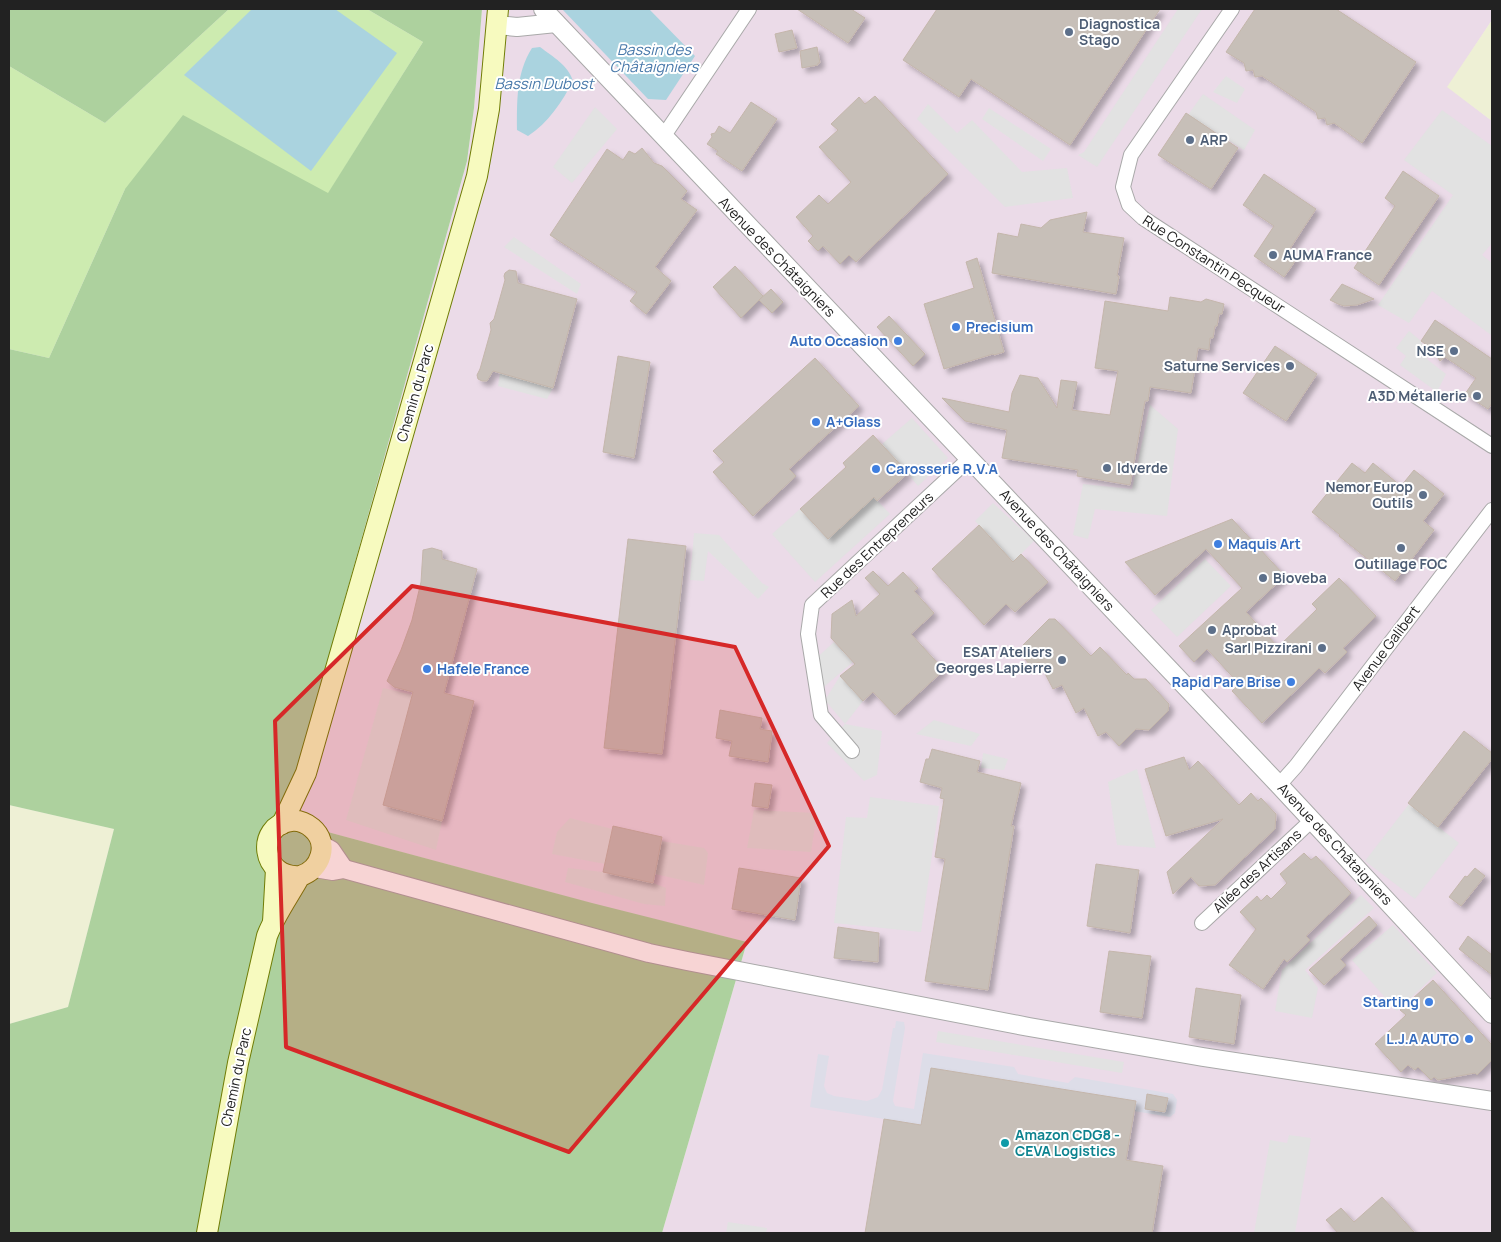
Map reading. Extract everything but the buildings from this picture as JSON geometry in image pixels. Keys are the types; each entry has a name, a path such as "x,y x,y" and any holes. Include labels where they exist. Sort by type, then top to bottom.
{"main road":[{"name":"Chemin du Parc","path":"306,773 477,176 489,109 497,17"},
{"path":"306,773 282,824 270,835 267,845 267,856 276,870 287,876 307,872"},
{"path":"306,773 310,826"},
{"path":"273,922 307,872 319,861 322,845 320,838 310,826 299,821 282,824"},
{"path":"273,922 276,870"},
{"name":"Chemin du Parc","path":"207,1233 238,1063 267,936 273,922"}],"street":[{"name":"Avenue des Châtaigniers","path":"543,9 1279,785 1492,1014"},
{"path":"663,137 749,9"},
{"name":"Rue Constantin Pecqueur","path":"1232,9 1131,155 1124,187 1129,205 1143,218 1492,446"},
{"path":"497,17 517,27 556,23"},
{"name":"Rue des Entrepreneurs","path":"852,751 821,715 808,634 812,605 970,458"},
{"name":"Avenue Galibert","path":"1279,785 1296,766 1492,510"},
{"name":"Allée des Artisans","path":"1202,923 1312,820"},
{"path":"322,845 331,850 344,869"},
{"path":"307,872 344,869 640,950 687,961 1029,1028 1492,1101"}],"highlighted area":[{"path":"412,586 735,647 829,846 569,1152 286,1047 275,721"}],"shaded area":[{"path":"482,9 1492,9 1492,20 1448,87 1492,121 1492,1233 662,1233 747,942 616,910 283,820 467,161 474,108"},
{"path":"1178,9 1202,9 1097,167 1078,155 1084,152"},
{"path":"1226,76 1245,89 1237,103 1213,92"},
{"path":"1203,94 1255,130 1244,150 1188,115"},
{"path":"928,104 957,133 972,120 1022,172 1067,168 1073,198 1005,207 917,119"},
{"path":"595,107 617,129 572,183 553,167"},
{"path":"989,108 1051,149 1043,161 982,119"},
{"path":"1442,110 1492,146 1492,243 1482,255 1492,263 1491,335 1432,291 1409,323 1378,305 1453,195 1404,160"},
{"path":"514,237 581,284 577,294 504,247"},
{"path":"1409,331 1421,341 1428,360 1446,374 1437,392 1400,365 1406,356 1396,348"},
{"path":"500,373 553,388 547,399 498,386"},
{"path":"1150,405 1178,429 1167,516 1095,509 1088,539 1073,535 1083,484 1132,489"},
{"path":"912,418 948,458 918,486 882,444"},
{"path":"874,497 890,514 815,582 772,534 800,509 828,539"},
{"path":"993,503 1034,541 1013,562 975,521"},
{"path":"694,533 719,535 762,583 769,587 758,599 708,551 704,581 690,580"},
{"path":"1205,559 1231,586 1177,637 1151,610"},
{"path":"834,642 853,662 818,692 812,662"},
{"path":"840,676 863,701 845,724 825,700"},
{"path":"383,688 413,695 383,805 442,821 436,850 346,820"},
{"path":"934,720 980,734 971,746 916,734"},
{"path":"845,724 882,731 877,775 864,781 827,743"},
{"path":"983,753 1008,759 1004,770 981,768"},
{"path":"1137,769 1156,848 1117,845 1108,782"},
{"path":"870,797 939,806 921,932 834,923 846,817 867,818"},
{"path":"1409,804 1459,843 1415,899 1365,861"},
{"path":"754,810 817,813 811,852 747,848"},
{"path":"570,818 612,829 605,864 552,854 557,832"},
{"path":"661,841 704,848 708,853 704,885 655,874"},
{"path":"568,868 603,872 653,883 666,888 665,906 644,904 565,882"},
{"path":"1361,895 1374,908 1305,970 1318,988 1312,1018 1275,1011 1282,970"},
{"path":"1393,925 1437,973 1397,1011 1352,960"},
{"path":"896,1021 904,1022 905,1028 893,1101 895,1106 914,1109 923,1053 1014,1067 1018,1074 1068,1083 1075,1077 1173,1094 1177,1100 1175,1113 1170,1117 1134,1111 1136,1101 931,1068 921,1125 810,1107 818,1054 829,1056 824,1086 827,1093 834,1096 867,1101 878,1097 882,1090 893,1028 895,1028"},
{"path":"938,1031 1124,1062 1122,1073 936,1042"},
{"path":"1289,1135 1311,1138 1295,1233 1254,1233 1270,1140 1287,1143"},
{"path":"728,1222 767,1228 766,1233 726,1233"}],"green space":[{"path":"9,9 229,9 105,123 9,66"},
{"path":"229,9 367,9 423,42 328,194 125,189 49,358 9,349 9,66 105,123"},
{"path":"367,9 482,9 474,108 467,161 283,820 592,903 747,942 662,1233 9,1233 9,1024 68,1007 114,829 9,805 9,349 49,358 125,189 183,115 328,193 423,42"},
{"path":"1492,20 1492,121 1447,87"},
{"path":"9,805 114,829 68,1007 9,1024"}],"water":[{"path":"252,9 335,9 397,53 311,171 184,75"},
{"name":"Bassin des Châtaigniers","path":"562,9 649,9 695,56 666,100 648,99"},
{"name":"Bassin Dubost","path":"540,47 568,70 573,81 554,111 542,125 528,136 517,130 518,88 523,67 532,48"}],"place":[{"name":"Diagnostica Stago","path":"1069,32"},
{"name":"ARP","path":"1190,140"},
{"name":"AUMA France","path":"1273,255"},
{"name":"Precisium","path":"956,327"},
{"name":"Auto Occasion","path":"898,341"},
{"name":"NSE","path":"1454,351"},
{"name":"Saturne Services","path":"1290,366"},
{"name":"A3D Métallerie","path":"1477,396"},
{"name":"A+Glass","path":"816,422"},
{"name":"Idverde","path":"1107,468"},
{"name":"Carosserie R.V.A","path":"876,469"},
{"name":"Nemor Europ Outils","path":"1423,495"},
{"name":"Maquis Art","path":"1218,544"},
{"name":"Outillage FOC","path":"1401,548"},
{"name":"Bioveba","path":"1263,578"},
{"name":"Aprobat","path":"1212,630"},
{"name":"Sarl Pizzirani","path":"1322,648"},
{"name":"ESAT Ateliers Georges Lapierre","path":"1062,660"},
{"name":"Hafele France","path":"427,669"},
{"name":"Rapid Pare Brise","path":"1291,682"},
{"name":"Starting","path":"1429,1002"},
{"name":"L.J.A AUTO","path":"1469,1039"},
{"name":"Amazon CDG8 - CEVA Logistics","path":"1005,1143"}]}
